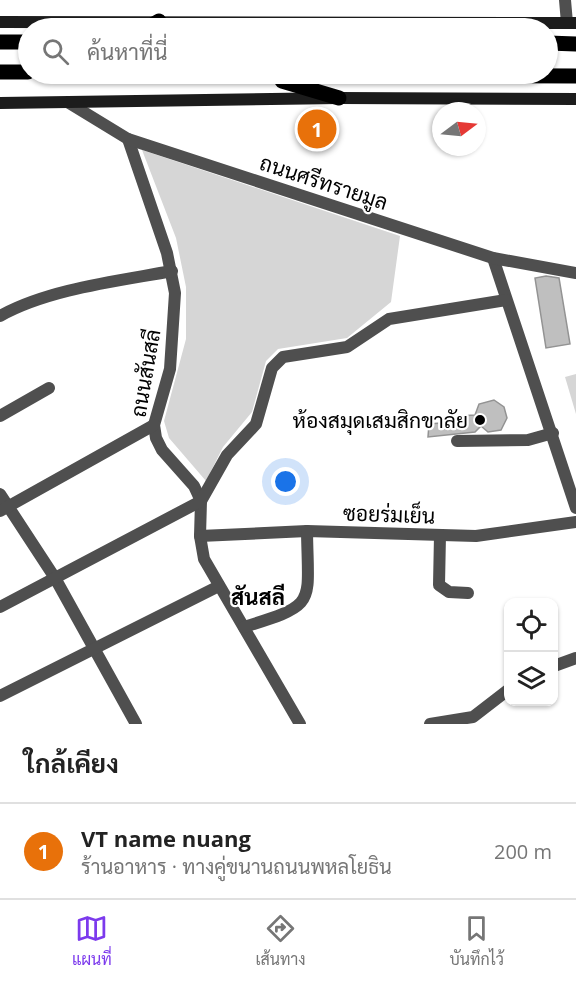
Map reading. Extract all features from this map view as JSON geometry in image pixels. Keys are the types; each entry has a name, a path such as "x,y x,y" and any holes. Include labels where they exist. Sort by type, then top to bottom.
{"main road":[{"path":"0,22 18,22"},
{"path":"0,42 18,42"},
{"path":"558,44 576,44"},
{"path":"0,72 18,72"},
{"path":"558,76 576,76"},
{"path":"292,84 339,98"},
{"path":"0,103 339,98 576,99"}],"street":[{"path":"565,0 572,23"},
{"name":"ถนนศรีทรายมูล","path":"69,103 128,139 493,258 576,273"},
{"name":"ถนนสันสลี","path":"128,139 172,271 175,292 170,369 154,425 156,438 162,450 194,486 201,501"},
{"path":"493,258 576,508"},
{"path":"0,316 16,307 94,286 172,271"},
{"path":"300,724 204,559 200,536 201,501 227,455 256,424 272,368 283,357 347,347 389,319 506,300"},
{"path":"0,416 49,388"},
{"path":"4,509 154,425"},
{"path":"457,441 528,440 553,434"},
{"path":"0,494 4,509 55,578 136,724"},
{"path":"0,607 201,501"},
{"name":"ซอยร่มเย็น","path":"200,536 307,531 476,536 576,522"},
{"path":"244,627 288,613 303,602 308,588 307,531"},
{"path":"440,535 439,585 448,591 468,593"},
{"path":"0,696 219,586"},
{"path":"558,665 576,658"},
{"path":"430,724 474,721 504,694"}],"shaded area":[{"path":"142,150 400,236 391,302 347,338 278,349 266,361 252,412 223,447 206,481 169,438 164,421 186,339 186,287 176,238"},
{"path":"576,374 576,414 565,377"}],"building":[{"path":"546,276 559,278 570,344 546,348 535,278"},
{"name":"ห้องสมุดเสมสิกขาลัย","path":"494,400 504,407 507,418 501,430 488,432 481,426 475,432 428,437 429,424 453,422 458,416 475,415 479,404"}],"place":[{"name":"VT name nuang","path":"317,129"},
{"name":"ห้องสมุดเสมสิกขาลัย","path":"480,420"}],"district":[{"name":"สันสลี","path":"258,596"}]}
